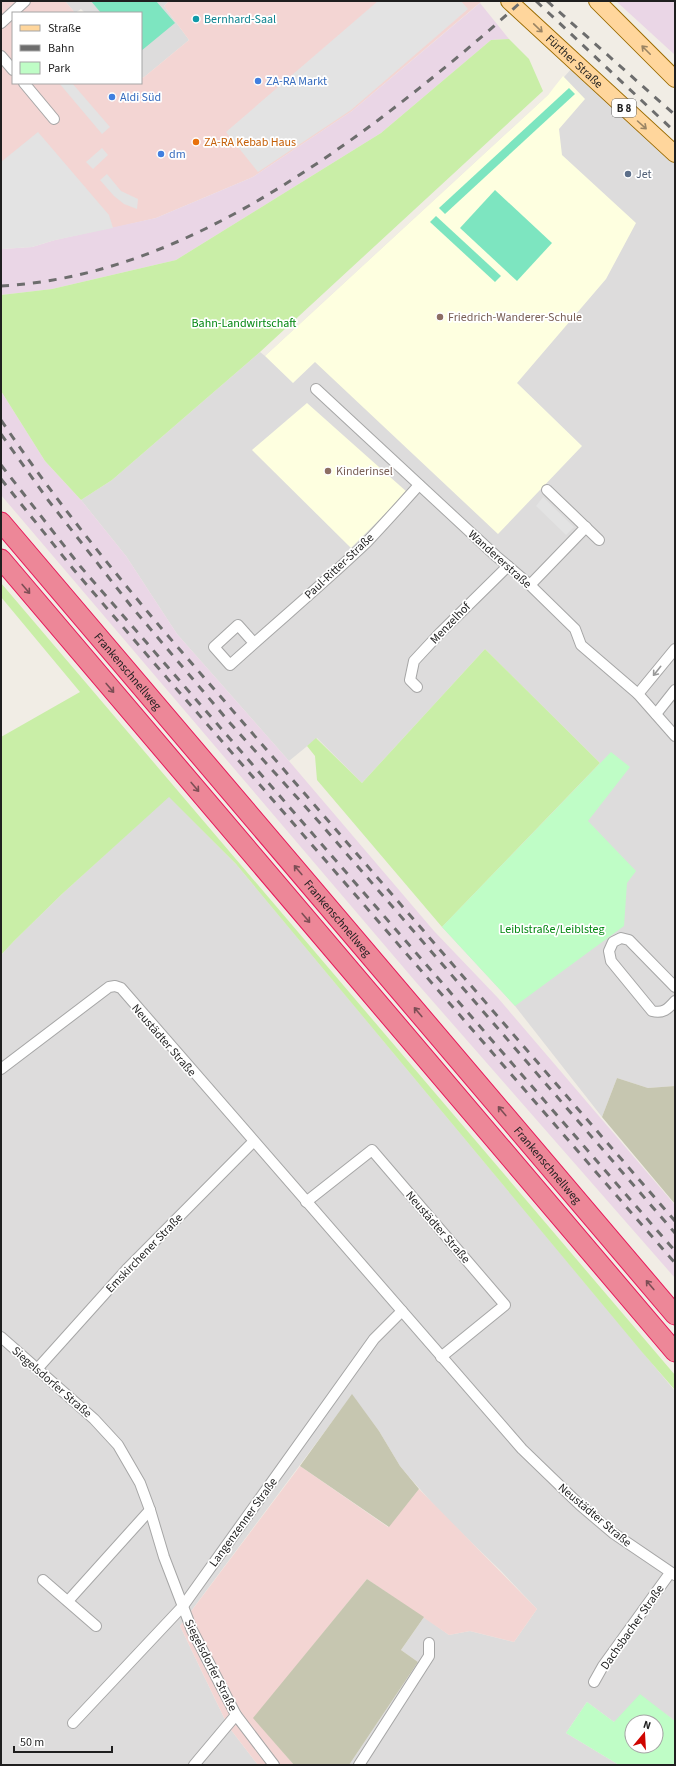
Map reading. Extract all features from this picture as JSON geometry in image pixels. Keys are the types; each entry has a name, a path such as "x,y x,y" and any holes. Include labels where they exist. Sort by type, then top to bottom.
{"highway":[{"name":"Frankenschnellweg","path":"1,522 675,1315"},
{"name":"Frankenschnellweg","path":"1,559 675,1352"}],"main road":[{"name":"Fürther Straße","path":"509,1 675,154"},
{"path":"597,1 675,79"}],"street":[{"path":"13,12 25,1"},
{"path":"1,23 12,13"},
{"path":"1,56 12,69"},
{"path":"25,84 54,119"},
{"name":"Wandererstraße","path":"316,389 419,485 530,585 575,629 581,645 638,694 675,736"},
{"name":"Paul-Ritter-Straße","path":"254,643 366,542 419,485"},
{"path":"547,490 599,540"},
{"path":"530,585 586,527"},
{"name":"Menzelhof","path":"417,687 410,680 414,661 440,633 508,566"},
{"path":"638,694 675,649"},
{"path":"656,714 675,690"},
{"path":"675,987 629,940 621,938 613,942 609,951 611,960 652,1011 660,1013 667,1010 675,1001"},
{"name":"Neustädter Straße","path":"1,1069 109,987 115,986 121,988 253,1142 522,1449 552,1479 613,1533 673,1574"},
{"name":"Emskirchener Straße","path":"38,1368 127,1269 253,1142"},
{"name":"Neustädter Straße","path":"306,1202 372,1150 505,1305 442,1357"},
{"name":"Langenzenner Straße","path":"73,1723 183,1606 374,1339 402,1311"},
{"name":"Siegelsdorfer Straße","path":"1,1337 38,1368 94,1419 118,1445 140,1483 164,1556 192,1630 236,1715 274,1765"},
{"path":"68,1601 150,1510"},
{"name":"Dachsbacher Straße","path":"594,1682 603,1666 673,1574"},
{"path":"43,1580 96,1626"},
{"path":"359,1765 429,1656 429,1643"},
{"path":"194,1765 236,1715"}],"shaded area":[{"path":"1,1 65,1 74,12 12,12 12,84 142,84 142,77 143,78 189,40 164,6 169,1 482,1 352,111 253,177 156,218 113,228 1,249"},
{"path":"65,1 169,1 164,6 189,40 143,78 142,12 84,12 81,9 74,12"},
{"path":"378,1 461,1 468,9 351,110 258,172 226,132"},
{"path":"616,1 675,1 675,55"},
{"path":"480,3 509,39 491,40 381,133 176,260 52,289 1,295 1,249 32,247 55,240 156,218 253,177 352,111"},
{"path":"581,58 675,148 675,1086 648,1088 617,1078 602,1117 515,1006 442,927 600,763 485,649 362,783 317,738 289,761 177,634 126,556 81,500 112,480 260,352 265,356 548,95"},
{"name":"Friedrich-Wanderer-Schule","path":"563,76 585,99 559,129 562,155 636,223 606,279 517,383 582,446 498,534 315,362 293,383 265,356 548,95"},
{"path":"60,84 73,84 110,127 102,134"},
{"path":"38,132 109,215 113,228 55,240 32,247 1,249 1,162"},
{"path":"102,148 108,155 93,169 86,162"},
{"path":"107,174 121,191 138,199 137,209 124,204 114,196 100,180"},
{"path":"1,391 45,461 81,500 126,556 177,634 289,761 434,931 498,998 675,1205 675,1278 415,981 1,495"},
{"name":"Kinderinsel","path":"307,403 407,492 351,548 252,450"},
{"path":"543,497 574,527 566,535 536,506"},
{"path":"169,796 236,864 675,1391 675,1721 660,1710 645,1714 624,1714 624,1719 614,1722 587,1702 566,1733 619,1765 349,1765 418,1662 401,1650 424,1617 449,1635 470,1631 514,1642 537,1609 501,1571 442,1514 411,1479 400,1466 379,1431 352,1395 180,1626 228,1726 258,1765 1,1765 1,955 62,894"},
{"path":"617,1078 648,1088 675,1086 675,1204 602,1117"},
{"path":"352,1394 379,1431 400,1466 419,1489 389,1527 300,1466"},
{"path":"300,1466 388,1527 419,1489 537,1609 514,1642 470,1631 449,1635 367,1579 254,1718 294,1765 258,1765 228,1726 180,1626"},
{"path":"367,1579 424,1617 401,1650 418,1662 349,1765 294,1765 253,1718"}],"green space":[{"path":"91,1 156,1 175,23 142,50 142,12 100,12"},
{"name":"Bahn-Landwirtschaft","path":"509,39 529,59 543,91 260,352 112,480 81,500 45,461 1,391 1,295 52,289 176,260 381,133 491,40"},
{"path":"569,88 575,94 445,214 439,208"},
{"path":"495,190 552,243 517,281 460,228"},
{"path":"436,216 501,276 495,282 430,222"},
{"path":"1,583 675,1375 675,1390 236,864 169,797 62,894 1,955 1,737 80,692 1,597"},
{"path":"485,649 600,763 442,927 317,780 315,756 307,746 316,738 362,783"},
{"name":"Leiblstraße/Leiblsteg","path":"611,752 630,767 588,821 636,871 627,883 624,926 515,1006 442,927"},
{"path":"640,1694 675,1721 675,1765 619,1765 566,1733 587,1702 614,1722"}],"railway":[{"path":"1,286 53,280 104,268 153,252 200,231 246,207 291,180 377,121 451,62 522,1"},
{"path":"536,1 675,132"},
{"path":"547,1 675,115"},
{"path":"1,420 78,526 162,629 675,1221"},
{"path":"1,434 48,500 131,606 230,723 320,823 675,1233"},
{"path":"1,465 80,566 675,1251"},
{"path":"1,479 74,570 675,1263"}],"place":[{"name":"Bernhard-Saal","path":"196,19"},
{"name":"ZA-RA Markt","path":"258,81"},
{"name":"Aldi Süd","path":"112,97"},
{"name":"ZA-RA Kebab Haus","path":"196,142"},
{"name":"dm","path":"161,154"},
{"name":"Jet","path":"628,174"},
{"name":"Friedrich-Wanderer-Schule","path":"440,317"},
{"name":"Kinderinsel","path":"328,471"}]}
